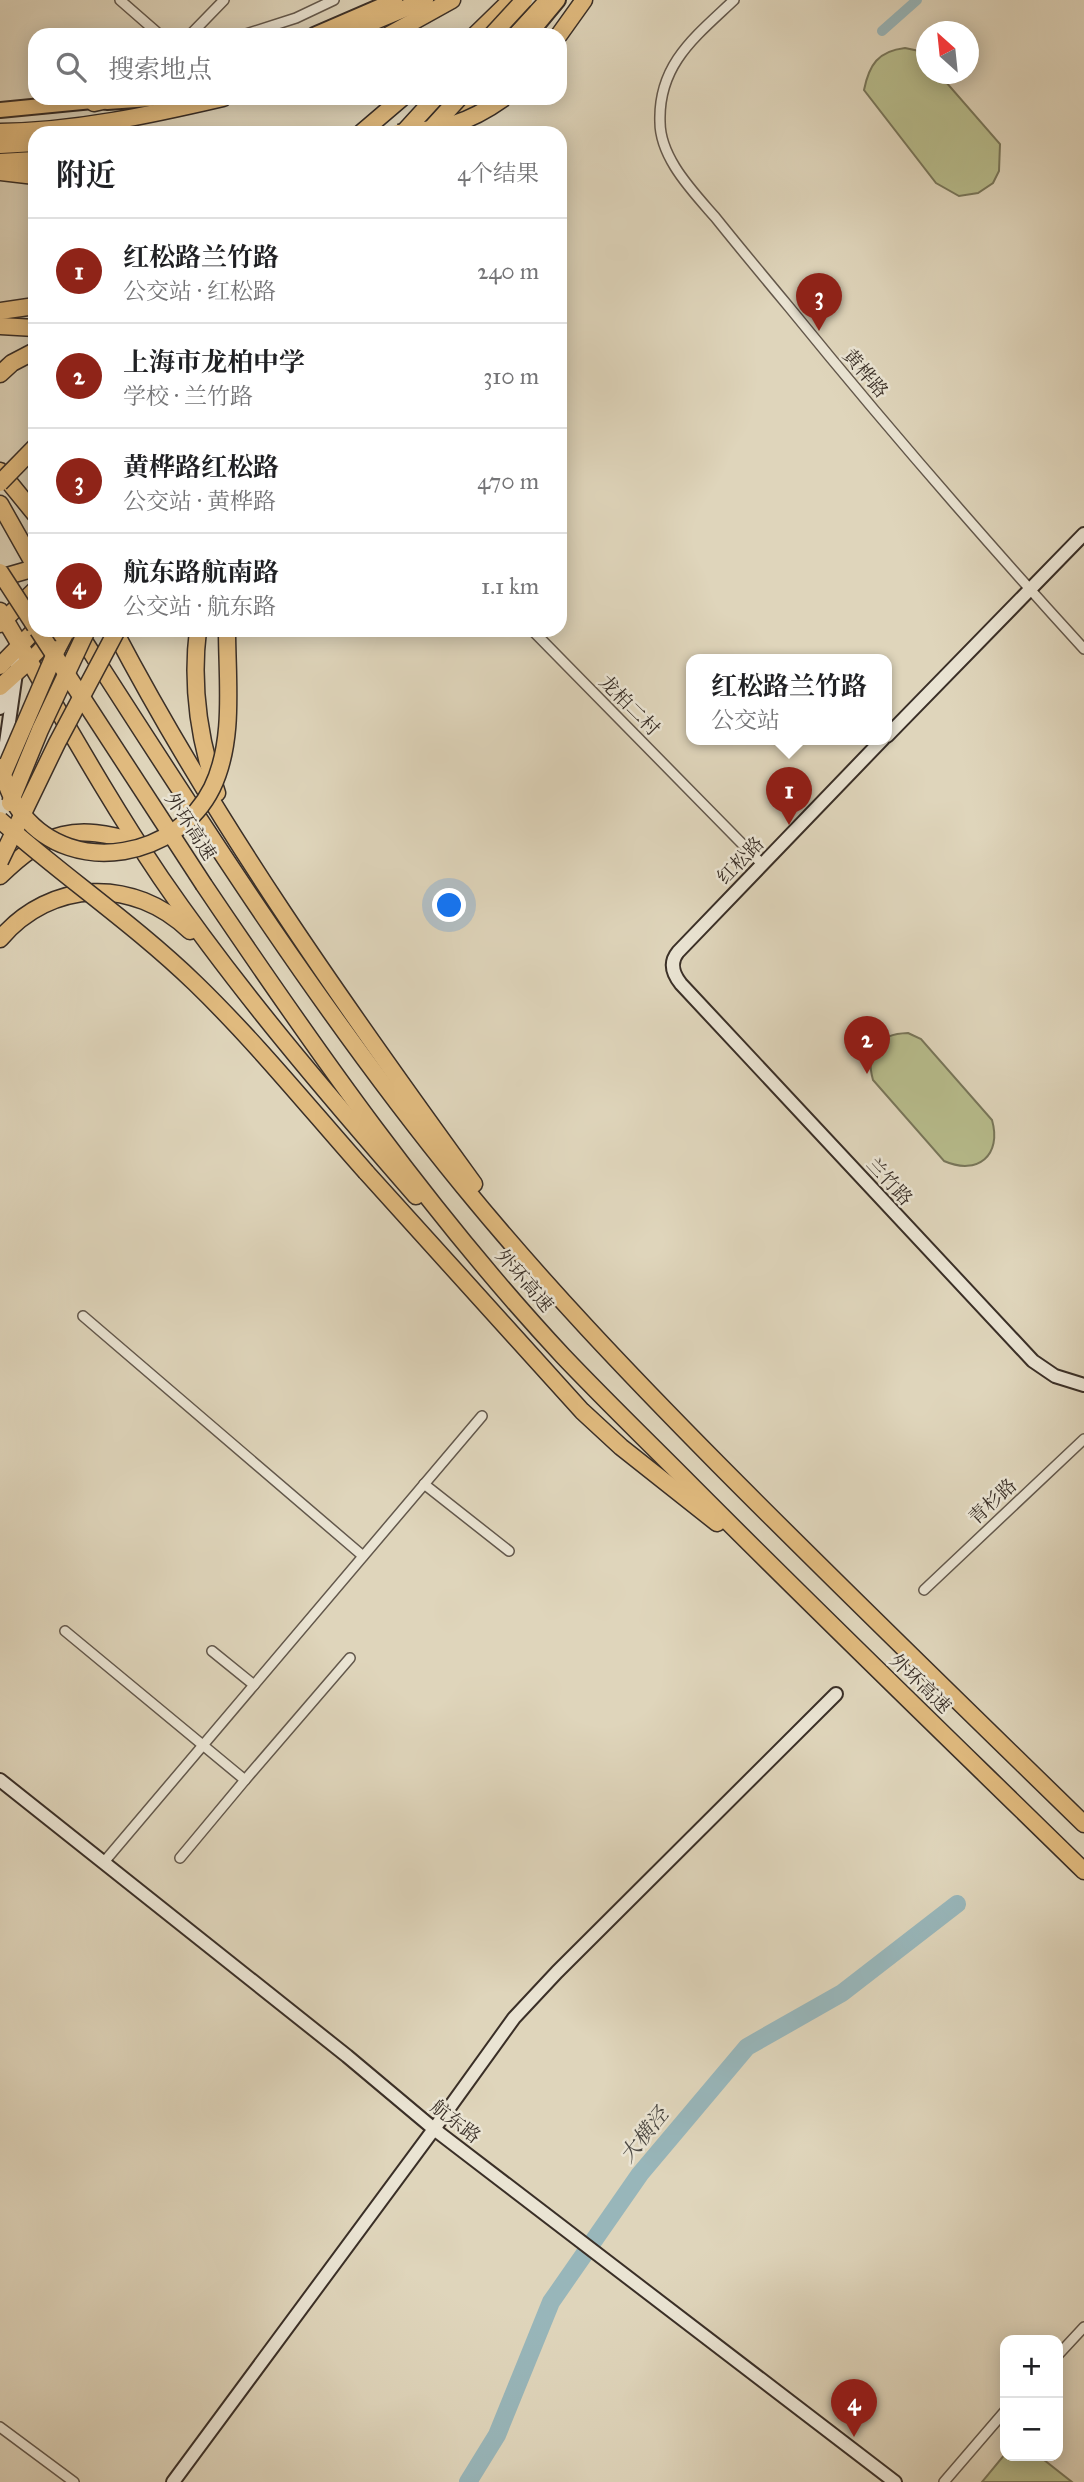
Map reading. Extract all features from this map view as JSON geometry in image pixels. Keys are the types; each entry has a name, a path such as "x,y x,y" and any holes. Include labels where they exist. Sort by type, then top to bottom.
{"highway":[{"path":"358,28 425,0"},
{"path":"402,28 452,0"},
{"path":"494,28 511,0"},
{"path":"495,28 523,0"},
{"path":"522,28 548,0"},
{"path":"564,28 584,0"},
{"path":"82,126 194,105"},
{"path":"370,126 396,105"},
{"path":"377,126 398,105"},
{"path":"407,126 428,105"},
{"path":"434,126 454,105"},
{"path":"441,126 456,105"},
{"path":"449,126 480,114 494,105"},
{"path":"0,132 28,130"},
{"path":"0,145 28,143"},
{"path":"0,162 28,160"},
{"path":"0,172 28,175"},
{"path":"0,311 28,307"},
{"path":"0,326 28,327"},
{"path":"0,374 12,363 28,355"},
{"path":"0,483 28,454"},
{"path":"0,471 28,505"},
{"path":"0,504 28,554"},
{"path":"0,512 28,556"},
{"path":"0,575 28,569"},
{"name":"外环高速","path":"0,575 28,617"},
{"path":"28,596 2,618 30,660 137,842 185,912 256,1005"},
{"path":"6,676 20,645 28,637"},
{"name":"外环高速","path":"41,637 279,995 374,1128 465,1242 562,1355 763,1558 1084,1872"},
{"path":"0,781 63,637"},
{"name":"外环高速","path":"81,637 304,977 379,1080 463,1187 547,1285 653,1398 787,1534 1084,1823"},
{"path":"0,832 40,730 85,637"},
{"path":"0,861 111,637"},
{"path":"119,637 173,739 249,862 390,1067 547,1285"},
{"path":"57,743 123,637"},
{"path":"197,637 196,697 207,765 219,799 249,862"},
{"path":"0,767 22,814 36,828 71,846 89,851 126,851 152,845 178,829 198,810 212,789 223,760 227,727 227,637"},
{"path":"0,653 20,645"},
{"path":"6,676 30,660"},
{"path":"0,820 147,939 195,983 240,1029 582,1411 665,1484 763,1558"},
{"path":"0,876 37,846 60,835 85,831 104,832 137,842"},
{"path":"0,939 28,913 48,902 77,893 108,892 131,896 155,905 177,919 204,945 256,1005 460,1247 562,1355"}],"main road":[{"path":"330,28 395,0"},
{"path":"373,28 431,0"},
{"path":"535,28 558,0"},
{"path":"0,110 67,105"},
{"path":"422,126 439,105"},
{"path":"454,126 471,105"},
{"path":"30,660 52,637"}],"street":[{"path":"120,0 152,28"},
{"path":"197,28 224,0"},
{"path":"265,28 296,18 334,0"},
{"name":"黄桦路","path":"734,0 678,56 669,70 661,103 660,123 669,156 690,186 812,336 1029,589 1084,649"},
{"name":"红松路","path":"892,730 1084,534"},
{"name":"龙柏二村","path":"539,637 762,864"},
{"path":"0,708 6,676"},
{"path":"0,781 6,676"},
{"name":"红松路","path":"681,984 673,971 675,955 877,745"},
{"name":"兰竹路","path":"681,984 1033,1360 1055,1376 1084,1385"},
{"path":"83,1316 363,1556"},
{"path":"104,1861 482,1416"},
{"name":"青杉路","path":"924,1590 1084,1439"},
{"path":"424,1484 509,1551"},
{"path":"65,1631 245,1780"},
{"path":"212,1651 254,1685"},
{"path":"180,1858 351,1658"},
{"path":"173,2482 514,2018 835,1694"},
{"name":"航东路","path":"0,1780 435,2129 895,2482"},
{"path":"1063,2350 1084,2327"},
{"path":"944,2482 1000,2418"},
{"path":"0,2427 74,2482"}],"green space":[{"path":"905,48 916,50 916,84 948,84 1000,144 999,171 993,183 978,193 959,196 936,183 864,90 876,61 888,52"},
{"path":"908,1033 921,1039 992,1120 994,1132 990,1152 977,1164 956,1165 944,1161 873,1080 871,1061 876,1046 888,1037"},
{"path":"1000,2460 1045,2461 1072,2482 982,2482"}],"waterway":[{"path":"882,31 917,0"},
{"name":"大横泾","path":"468,2482 497,2435 551,2302 640,2174 747,2047 842,1993 957,1904"}],"place":[{"name":"黄桦路红松路","path":"819,331"},
{"name":"红松路兰竹路","path":"789,825"},
{"name":"上海市龙柏中学","path":"867,1074"},
{"name":"航东路航南路","path":"854,2437"}]}
